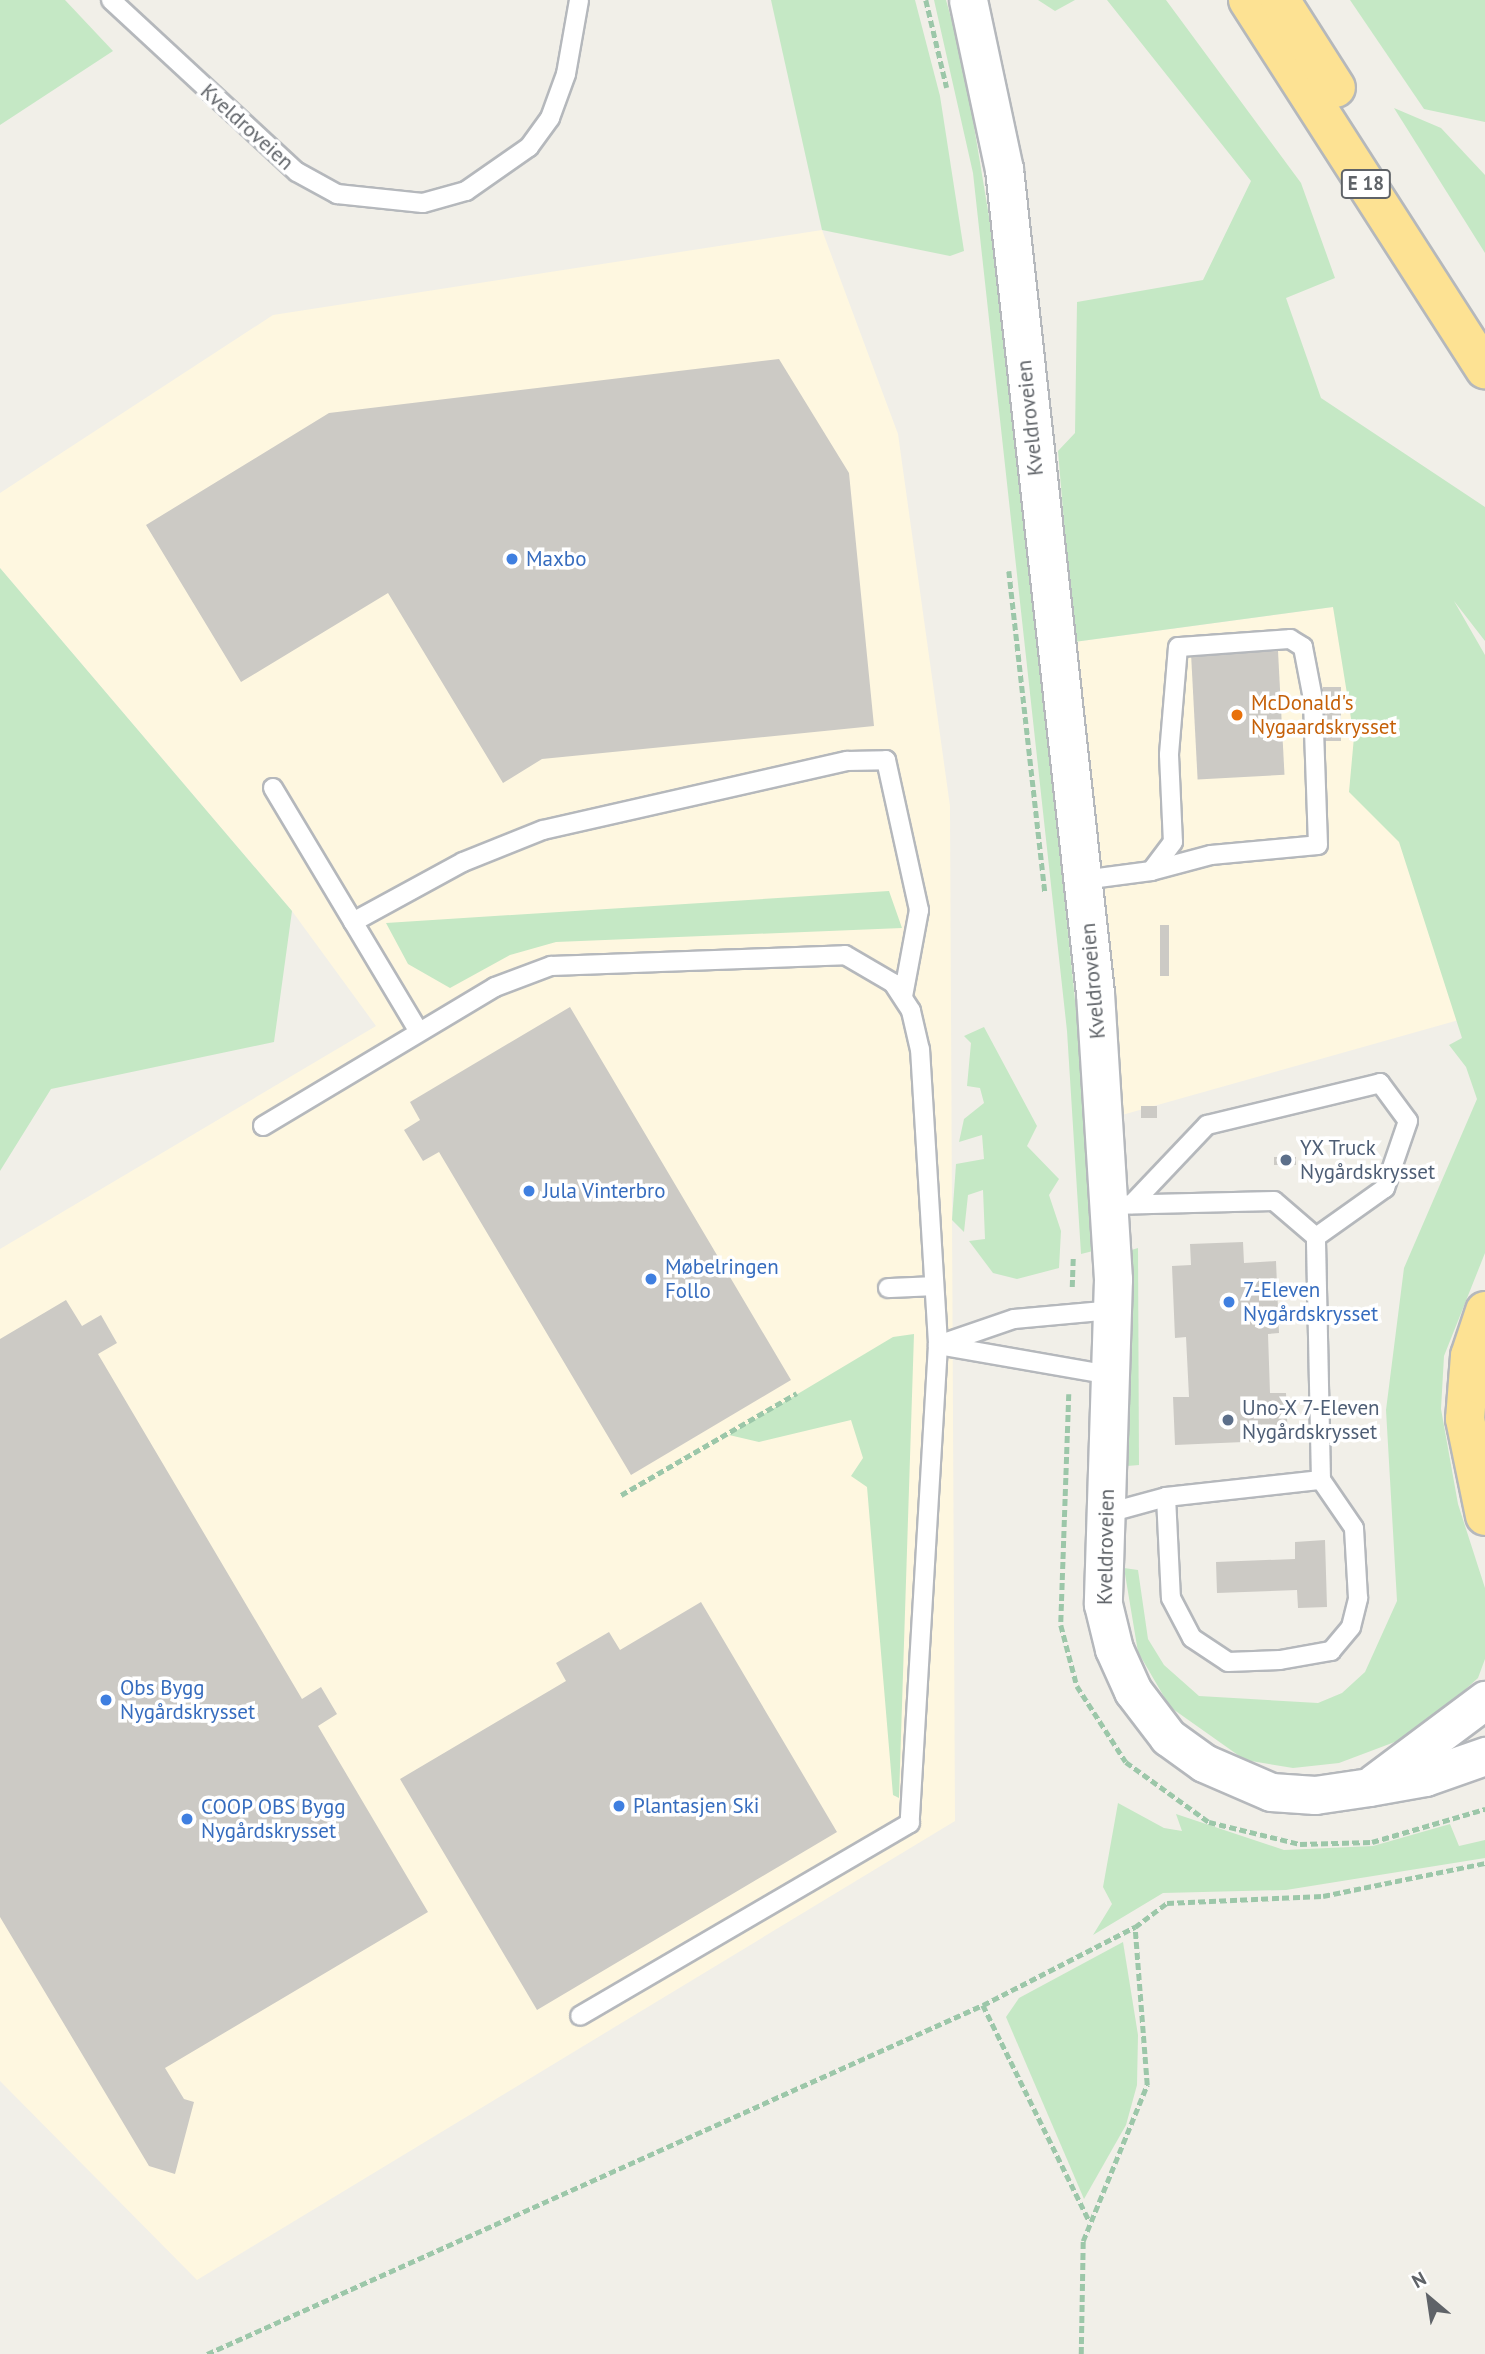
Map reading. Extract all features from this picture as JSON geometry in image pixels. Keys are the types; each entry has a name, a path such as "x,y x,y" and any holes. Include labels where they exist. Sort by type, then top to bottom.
{"highway":[{"name":"E 18","path":"1248,0 1485,369"},
{"name":"E 18","path":"1280,0 1485,324"},
{"path":"1485,1311 1469,1356 1465,1419 1485,1516"}],"street":[{"name":"Kveldroveien","path":"968,0 1004,169 1121,1204 1112,1310 1104,1514 1103,1604 1114,1649 1133,1691 1168,1737 1204,1763 1271,1792 1315,1795 1369,1787 1425,1777 1485,1756"},
{"name":"Kveldroveien","path":"1369,1787 1485,1700"}],"lane":[{"name":"Kveldroveien","path":"111,0 297,172 337,194 399,203 466,191 529,147 550,118 566,74 579,0"},
{"path":"1083,880 1151,871 1211,855 1318,845 1313,699 1303,647 1290,639 1192,641 1178,647 1173,659 1173,842 1151,871"},
{"path":"353,922 463,862 543,830 847,761 886,760 919,910 903,996"},
{"path":"273,788 419,1032"},
{"path":"263,1126 419,1032 523,974 585,962 845,955 881,972 903,996 920,1049 933,1286 939,1345 910,1823 580,2016"},
{"path":"1121,1204 1207,1125 1380,1083 1408,1121 1385,1188 1316,1237"},
{"path":"1121,1204 1274,1201 1316,1237 1321,1480 1354,1528 1358,1598 1351,1627 1331,1651 1280,1660 1228,1662 1192,1638 1171,1598 1166,1497"},
{"path":"888,1288 933,1286"},
{"path":"939,1345 1014,1319 1112,1310"},
{"path":"939,1345 1110,1375"},
{"path":"1104,1514 1166,1497 1321,1480"}],"path":[{"path":"621,1495 797,1393"},
{"path":"206,2354 983,2005 1135,1927 1167,1903 1323,1896 1485,1863"},
{"path":"1081,2354 1080,2274 1089,2221 1147,2085 1135,1927"},
{"path":"983,2005 1089,2221"}],"shaded area":[{"path":"822,230 898,434 950,806 955,1821 197,2280 0,2081 0,1249 376,1026 292,911 0,568 0,493 273,315"},
{"path":"1333,607 1473,1016 1122,1115 1074,642"}],"green space":[{"path":"0,0 65,0 113,51 0,125"},
{"path":"771,0 915,0 940,96 964,251 950,256 822,230"},
{"path":"934,0 946,0 963,60 1002,295 1084,1087 1093,1251 1081,1254 1067,1031 973,173"},
{"path":"1038,0 1075,0 1055,11"},
{"path":"1107,0 1166,0 1301,183 1335,278 1286,298 1321,398 1485,507 1485,641 1454,601 1485,655 1485,1253 1444,1356 1441,1409 1458,1504 1485,1588 1485,1659 1478,1678 1416,1734 1339,1763 1293,1768 1245,1760 1170,1707 1138,1652 1124,1568 1138,1570 1148,1639 1164,1665 1199,1696 1318,1703 1342,1693 1365,1672 1397,1601 1386,1410 1404,1268 1477,1099 1466,1067 1449,1045 1462,1038 1399,842 1349,792 1354,737 1333,607 1074,642 1058,451 1075,433 1077,302 1203,280 1251,181"},
{"path":"1350,0 1485,0 1485,122 1424,109"},
{"path":"1394,108 1441,128 1485,175 1485,253"},
{"path":"0,568 292,911 274,1042 51,1089 0,1171"},
{"path":"889,891 902,928 556,942 510,955 450,988 408,964 386,923"},
{"path":"984,1027 1037,1126 1027,1146 1059,1179 1049,1195 1061,1231 1059,1268 1017,1279 993,1273 969,1241 985,1239 983,1190 968,1195 964,1232 952,1220 956,1164 984,1159 982,1135 959,1142 964,1119 984,1103 980,1088 967,1086 971,1043 964,1036"},
{"path":"1138,1248 1139,1465 1127,1466 1128,1251"},
{"path":"914,1334 899,1798 893,1795 867,1487 851,1476 863,1458 851,1420 759,1442 729,1435 893,1337"},
{"path":"1118,1803 1164,1828 1182,1831 1176,1814 1284,1850 1373,1846 1450,1824 1459,1846 1485,1840 1485,1858 1286,1890 1163,1893 1093,1935 1112,1904 1103,1887"},
{"path":"1123,1942 1138,2035 1137,2085 1126,2125 1084,2199 1006,2017 1019,1998"}],"building":[{"name":"Maxbo","path":"779,359 849,473 874,726 542,759 503,783 388,593 241,682 146,525 329,413"},
{"name":"McDonald's Nygaardskrysset","path":"1278,651 1284,775 1198,779 1191,656"},
{"path":"1323,687 1341,687 1341,741 1323,741"},
{"path":"1160,925 1169,925 1169,976 1160,976"},
{"path":"570,1007 791,1380 631,1475 439,1152 423,1161 404,1130 420,1120 410,1102"},
{"path":"1141,1106 1157,1106 1157,1118 1141,1118"},
{"path":"1274,1157 1296,1157 1296,1165 1274,1165"},
{"path":"1243,1242 1244,1263 1276,1261 1279,1333 1268,1334 1270,1393 1286,1393 1288,1440 1175,1445 1173,1397 1189,1397 1186,1337 1175,1338 1172,1266 1191,1265 1190,1244"},
{"name":"COOP OBS Bygg Nygårdskrysset","path":"66,1300 82,1326 101,1315 117,1343 98,1354 302,1699 321,1687 337,1714 318,1726 428,1912 165,2068 184,2099 194,2102 175,2174 149,2166 0,1917 0,1339"},
{"path":"1325,1540 1327,1607 1298,1608 1297,1590 1217,1593 1216,1562 1295,1559 1295,1542"},
{"name":"Plantasjen Ski","path":"701,1602 837,1832 537,2010 400,1779 566,1681 556,1663 609,1632 620,1650"}],"place":[{"name":"Maxbo","path":"512,559"},
{"name":"McDonald's Nygaardskrysset","path":"1237,715"},
{"name":"YX Truck Nygårdskrysset","path":"1286,1160"},
{"name":"Jula Vinterbro","path":"529,1191"},
{"name":"Møbelringen Follo","path":"651,1279"},
{"name":"7-Eleven Nygårdskrysset","path":"1229,1302"},
{"name":"Uno-X 7-Eleven Nygårdskrysset","path":"1228,1420"},
{"name":"Obs Bygg Nygårdskrysset","path":"106,1700"},
{"name":"Plantasjen Ski","path":"619,1806"},
{"name":"COOP OBS Bygg Nygårdskrysset","path":"187,1819"}]}
